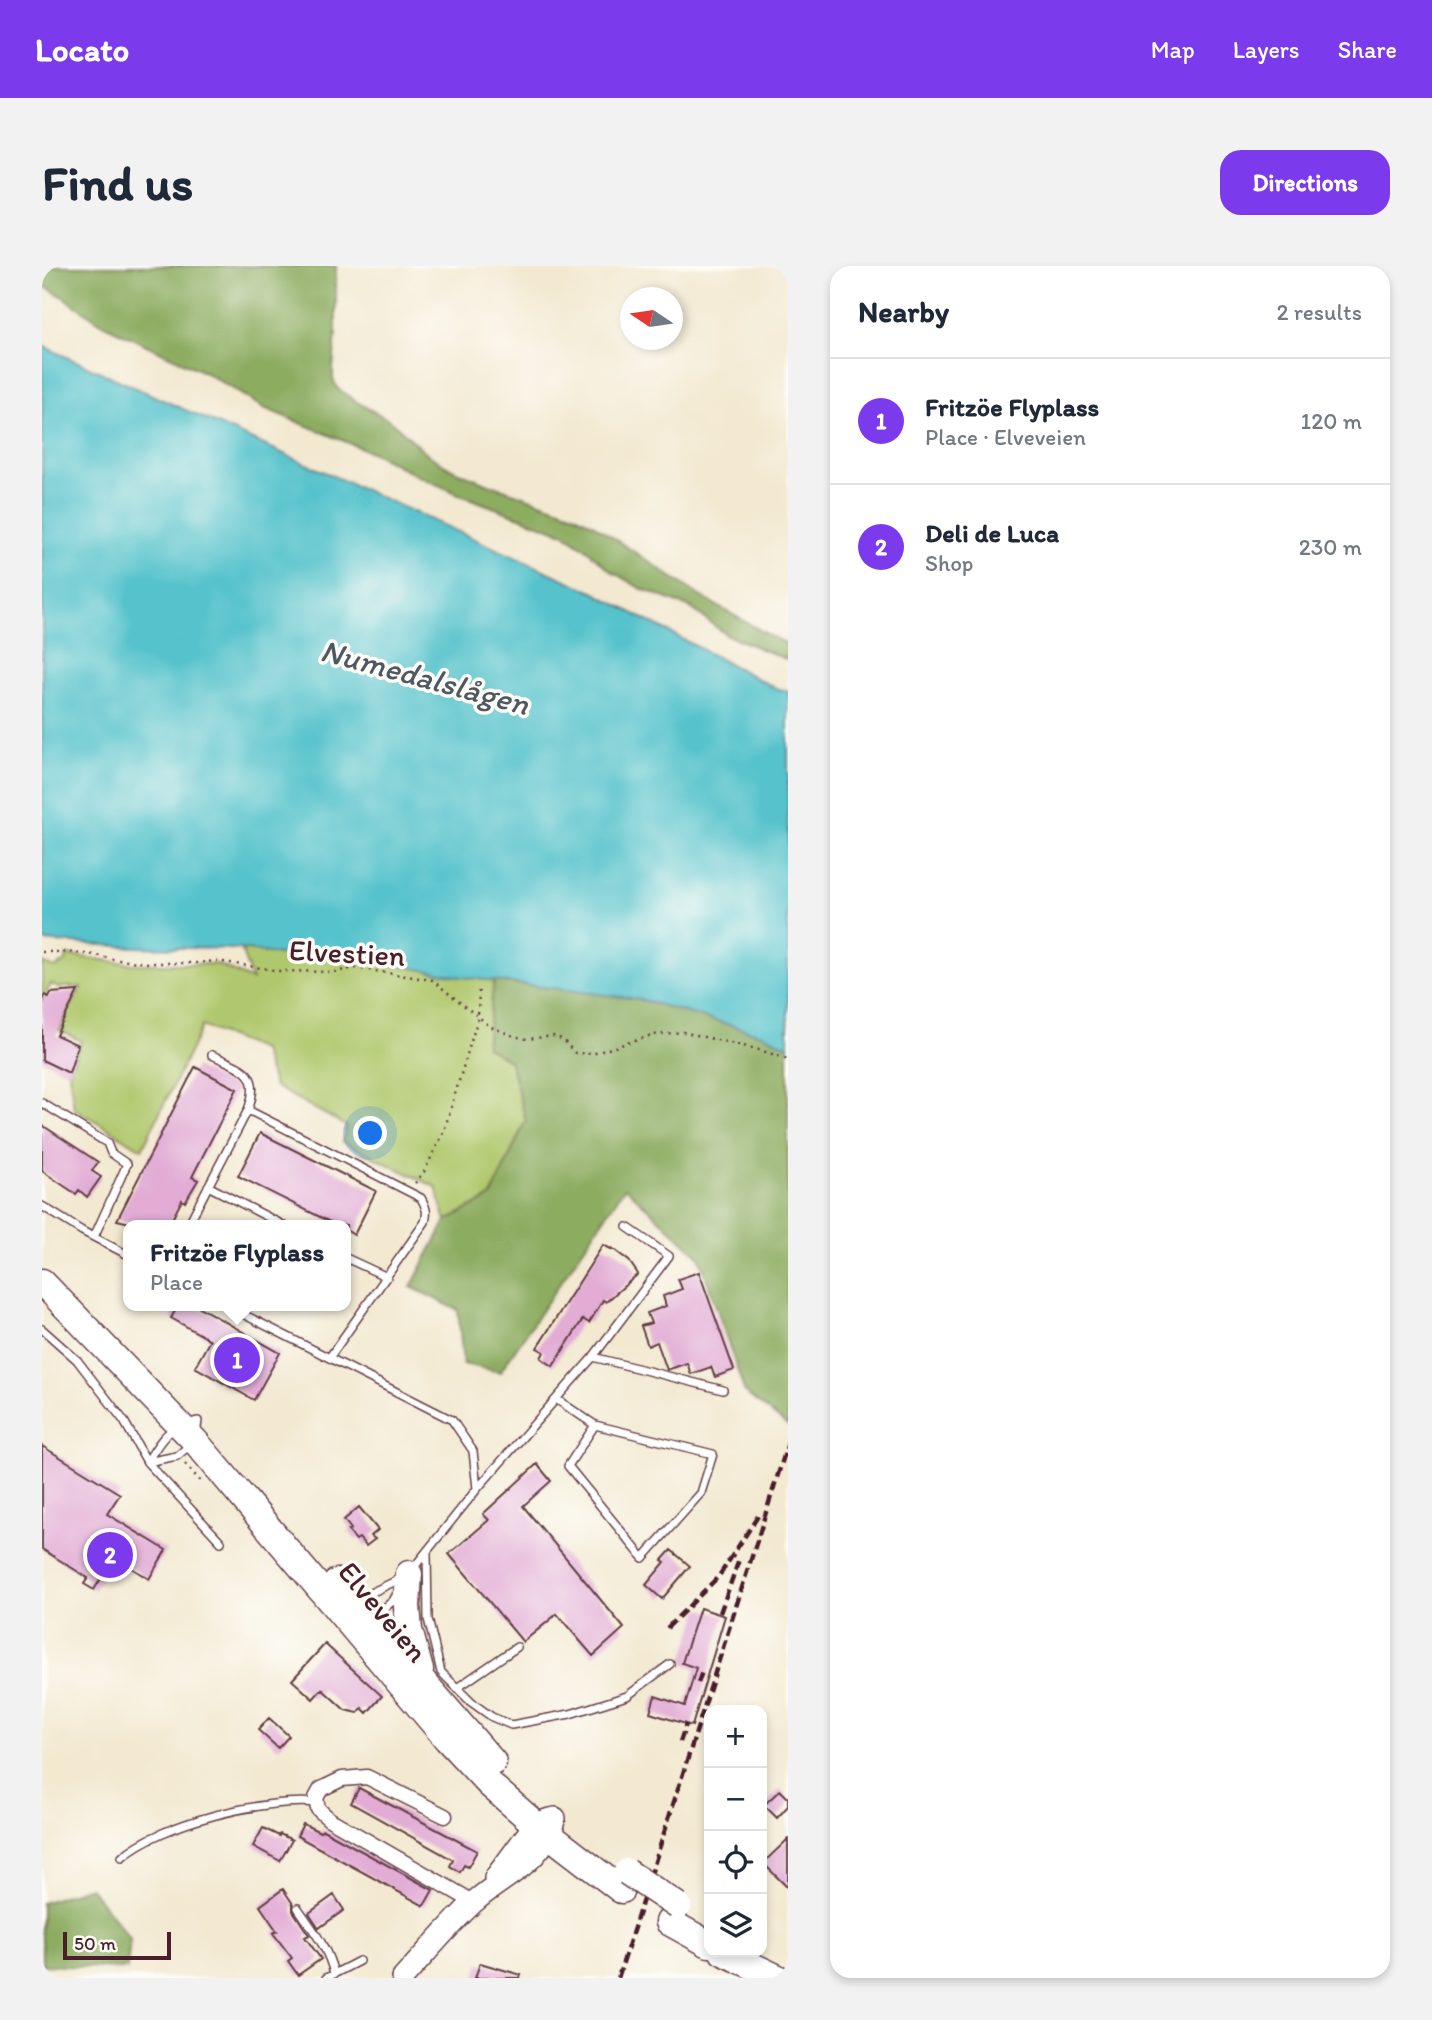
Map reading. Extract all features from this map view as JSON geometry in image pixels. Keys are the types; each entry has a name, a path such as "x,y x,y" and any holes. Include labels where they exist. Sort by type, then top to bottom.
{"highway":[{"name":"Elveveien","path":"42,1276 85,1308 136,1356 188,1436"},
{"name":"Elveveien","path":"42,1282 357,1615 424,1682 547,1826"},
{"path":"409,1574 409,1630 424,1682"},
{"name":"Elveveien","path":"357,1615 447,1739 489,1784 674,1914 704,1940"},
{"name":"Elveveien","path":"674,1914 704,1923"},
{"path":"767,1956 788,1967"},
{"path":"734,1957 778,1978"}],"main road":[{"path":"403,1978 547,1826"}],"street":[{"path":"445,1816 367,1777 342,1779 321,1789 316,1803 320,1813 328,1819 463,1896 477,1900"}],"lane":[{"path":"191,1220 248,1110 253,1095 254,1086 248,1075 240,1068 212,1055"},
{"path":"42,1103 107,1143 111,1153 127,1164 94,1237"},
{"path":"248,1110 409,1191 421,1198 426,1207 428,1215 425,1223 329,1358"},
{"path":"208,1186 273,1220"},
{"path":"42,1206 123,1252"},
{"name":"Elveveien","path":"357,1615 393,1601 427,1551 477,1489 593,1357 669,1256 627,1227"},
{"path":"351,1261 387,1278"},
{"path":"237,1311 452,1420 473,1451 477,1489"},
{"path":"42,1329 77,1360 124,1421 147,1462 220,1542"},
{"path":"593,1357 723,1390"},
{"path":"556,1399 595,1425 713,1454 701,1493 643,1558 568,1466 595,1425"},
{"path":"147,1462 162,1437 188,1436"},
{"path":"147,1462 188,1436"},
{"name":"Elveveien","path":"427,1551 428,1619 441,1672 471,1702 492,1717 511,1725 570,1714 627,1696 670,1664"},
{"path":"357,1615 409,1574"},
{"path":"457,1688 517,1647"},
{"path":"122,1857 132,1848 156,1835 216,1815 268,1804 302,1801 316,1803"},
{"path":"298,1908 324,1945 334,1974"},
{"path":"326,1978 359,1961"}],"path":[{"name":"Elvestien","path":"42,952 149,962 217,961 280,971 334,972 356,968 432,980 491,1027 527,1039 555,1036 563,1040 575,1053 592,1054 653,1035 683,1032 788,1059"},
{"path":"409,1191 424,1172 443,1130 478,1018 480,986"},
{"path":"188,1436 204,1486"}],"green space":[{"path":"42,266 336,266 333,379 337,388 391,421 430,456 456,471 572,513 593,524 700,596 788,644 788,660 727,635 691,608 640,588 611,571 563,533 463,496 378,455 264,408 206,373 104,325 42,285"},
{"path":"304,948 494,981 486,1046 510,1061 526,1120 491,1197 446,1221 436,1187 342,1142 346,1126 274,1086 262,1050 202,1026 142,1149 74,1108 69,1073 81,1041 59,1030 81,987 60,989 51,984 42,1002 42,963 55,968 66,961 67,955 132,964 217,964 252,980 241,949 281,955"},
{"path":"494,981 639,999 765,1035 788,1046 788,1426 745,1393 699,1256 625,1187 500,1372 463,1364 458,1310 411,1287 446,1221 491,1197 526,1120 510,1061 486,1046"},
{"path":"90,1887 130,1939 127,1969 42,1965 42,1903"}],"water":[{"name":"Numedalslågen","path":"42,346 591,591 775,688 788,691 788,1046 765,1035 639,999 462,977 304,948 281,955 241,949 134,947 42,941"}],"building":[{"path":"78,991 56,1035 78,1045 69,1073 42,1060 42,1001 45,995 49,997 51,993"},
{"path":"195,1067 237,1089 192,1177 198,1180 185,1202 182,1200 172,1220 117,1220"},
{"path":"42,1125 98,1162 92,1171 101,1177 87,1197 79,1190 76,1194 42,1171"},
{"path":"260,1133 376,1191 354,1235 351,1233 351,1220 326,1220 238,1176"},
{"path":"603,1245 612,1248 629,1261 638,1274 606,1302 603,1300 589,1323 583,1319 553,1366 541,1358 544,1352 537,1348"},
{"path":"699,1272 734,1370 715,1377 711,1367 691,1374 687,1363 667,1370 657,1342 648,1346 641,1326 651,1323 647,1313 666,1306 663,1296 682,1289 678,1279"},
{"path":"175,1311 206,1311 280,1353 254,1400 195,1367 210,1340 171,1318"},
{"path":"42,1446 120,1494 107,1514 166,1550 149,1579 114,1557 94,1590 84,1584 88,1578 42,1549"},
{"path":"537,1464 551,1481 523,1506 624,1628 593,1656 557,1614 523,1642 449,1554 489,1520 483,1514"},
{"path":"359,1507 378,1530 371,1536 375,1539 366,1546 348,1531 351,1529 344,1520"},
{"path":"671,1550 690,1566 662,1599 646,1585"},
{"path":"700,1608 725,1616 692,1726 650,1713 655,1696 685,1706 696,1668 682,1663"},
{"path":"325,1644 382,1696 367,1713 362,1708 358,1713 345,1710 322,1689 313,1699 292,1680"},
{"path":"269,1718 289,1736 278,1748 258,1730"},
{"path":"359,1788 477,1851 468,1867 464,1865 460,1872 450,1866 453,1860 351,1803"},
{"path":"780,1790 788,1798 788,1806 777,1818 767,1808 767,1802"},
{"path":"303,1824 320,1832 323,1830 433,1890 424,1906 297,1836"},
{"path":"263,1828 292,1840 280,1861 253,1846"},
{"path":"788,1839 788,1888 767,1867 767,1859"},
{"path":"283,1889 293,1904 293,1911 309,1935 305,1937 321,1959 298,1975 288,1961 292,1958 273,1933 277,1931 260,1906"},
{"path":"334,1895 344,1910 319,1928 309,1913"},
{"path":"480,1963 521,1975 520,1978 475,1978"}],"railway":[{"path":"618,1978 788,1443"},
{"path":"667,1628 719,1576 760,1513"},
{"path":"720,1613 740,1557"},
{"path":"698,1683 703,1669"},
{"path":"680,1742 686,1724"}],"place":[{"name":"Fritzöe Flyplass","path":"237,1360"},
{"name":"Deli de Luca","path":"110,1555"}]}
